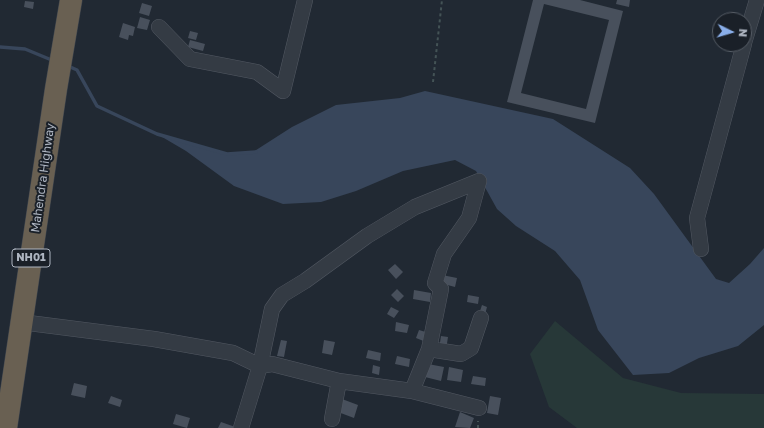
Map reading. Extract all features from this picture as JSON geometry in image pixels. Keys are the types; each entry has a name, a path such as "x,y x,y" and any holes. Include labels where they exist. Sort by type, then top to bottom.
{"highway":[{"name":"Mahendra Highway","path":"6,428 56,89 70,7"}],"street":[{"path":"159,28 190,59 257,72 283,91 305,0"},
{"path":"752,17 757,0"},
{"path":"701,249 697,218 742,52"},
{"path":"241,428 260,366 272,309 282,295 305,281 367,236 415,207 479,181 469,218 444,254 435,283 441,289 429,349 412,391"},
{"path":"429,349 461,354 471,348 481,318"},
{"path":"21,322 154,339 233,352 260,366 272,364 340,381 412,391 479,408"},
{"path":"332,419 340,381"}],"path":[{"path":"433,82 442,0"}],"shaded area":[{"path":"555,321 623,378 681,393 764,394 764,428 577,428 549,407 530,354"}],"water":[{"path":"425,91 553,119 630,168 654,194 716,279 729,283 750,264 764,248 764,325 738,346 699,358 669,373 633,375 598,330 580,280 555,251 516,226 497,209 476,171 455,160 403,171 356,191 321,202 283,204 234,186 186,151 157,134 227,154 253,152 292,127 336,105 400,98"}],"building":[{"path":"533,0 580,0 623,11 595,123 507,102","holes":["544,4 609,20 586,109 521,93"]},
{"path":"617,0 630,0 629,7 616,4"},
{"path":"25,1 34,2 33,9 24,7"},
{"path":"142,3 152,6 149,16 139,13"},
{"path":"140,17 150,20 147,30 137,28"},
{"path":"123,23 135,27 133,36 129,35 128,40 119,37"},
{"path":"190,31 198,33 196,40 188,38"},
{"path":"190,40 205,44 203,51 188,47"},
{"path":"395,264 403,272 396,279 388,270"},
{"path":"442,275 457,278 455,287 440,283"},
{"path":"397,289 404,296 398,302 391,295"},
{"path":"414,290 431,293 430,302 413,299"},
{"path":"468,295 479,297 478,304 467,302"},
{"path":"482,305 487,307 484,318 478,317"},
{"path":"391,307 399,311 394,318 387,314"},
{"path":"396,322 409,325 407,333 395,331"},
{"path":"419,330 429,333 426,342 416,338"},
{"path":"441,336 448,337 446,350 439,349"},
{"path":"281,340 287,341 284,357 277,356"},
{"path":"324,340 335,342 332,355 322,353"},
{"path":"368,350 381,353 380,361 366,358"},
{"path":"397,356 410,359 409,367 395,364"},
{"path":"428,364 444,367 441,381 425,377"},
{"path":"373,365 380,367 379,375 372,373"},
{"path":"449,367 463,370 461,382 447,380"},
{"path":"473,376 486,378 485,386 471,384"},
{"path":"74,383 87,386 85,398 71,395"},
{"path":"111,396 122,400 120,407 108,403"},
{"path":"490,396 501,398 498,415 487,413"},
{"path":"342,399 358,405 354,418 338,412"},
{"path":"460,412 474,418 470,428 455,427"},
{"path":"176,414 190,418 187,428 173,424"},
{"path":"221,422 238,428 218,428"}],"waterway":[{"path":"0,47 25,49 54,61"},
{"path":"68,66 77,70 97,106 157,134 227,154 256,152"}]}
